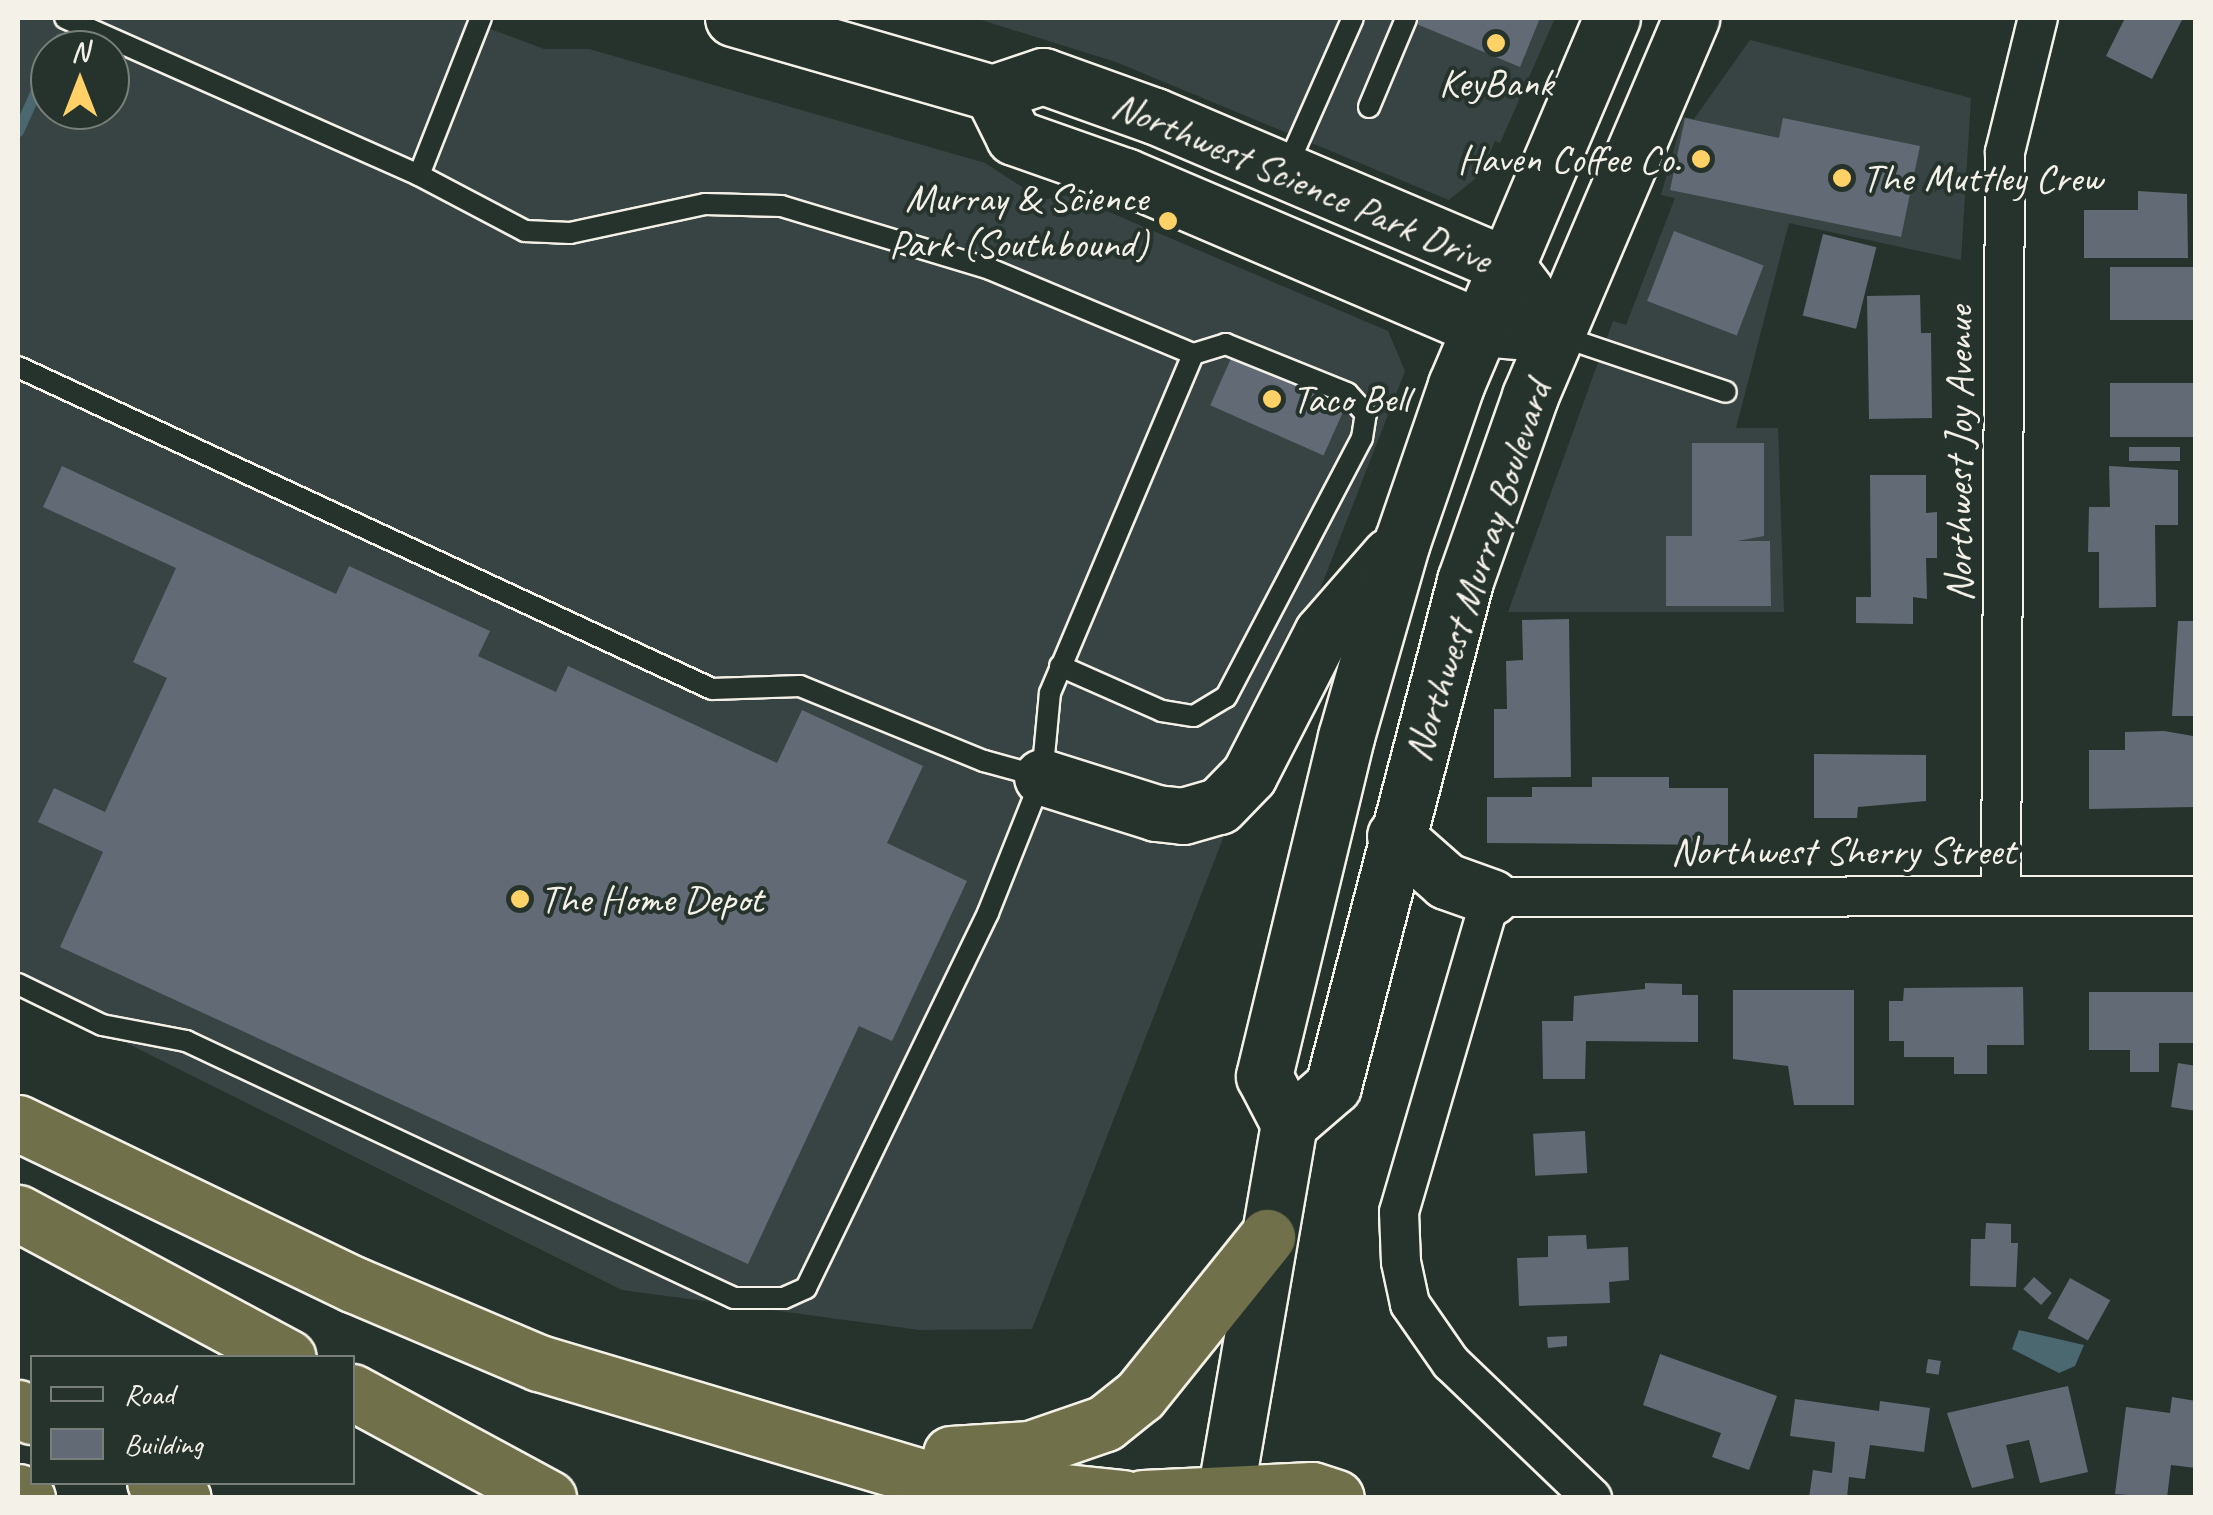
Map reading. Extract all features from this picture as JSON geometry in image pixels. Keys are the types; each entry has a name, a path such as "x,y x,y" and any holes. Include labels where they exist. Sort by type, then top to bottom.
{"highway":[{"path":"18,1124 355,1285 539,1362 680,1409 862,1454 922,1477 1124,1498"},
{"path":"18,1213 282,1355"},
{"path":"862,1454 979,1454 1082,1436 1140,1395 1267,1237"},
{"path":"355,1394 548,1498"},
{"path":"161,1485 183,1498"},
{"path":"1143,1498 1312,1490 1336,1498"},
{"path":"18,1492 27,1498"}],"main road":[{"path":"734,18 992,92"},
{"name":"Northwest Murray Boulevard","path":"1612,18 1506,265 1402,542 1346,737 1264,1076 1289,1124 1333,1086 1465,581 1555,334 1690,18"},
{"name":"Northwest Science Park Drive","path":"1043,76 1285,171 1506,265 1555,334 1481,328 1125,176 1014,138 992,92 1043,76"},
{"path":"1042,777 1156,813 1183,816 1219,806 1249,775 1322,634 1402,542"},
{"path":"1396,836 1446,881 1491,897"},
{"path":"1225,1494 1289,1124"}],"street":[{"name":"Northwest Joy Avenue","path":"2001,896 2006,152 2038,18"},
{"name":"Northwest Sherry Street","path":"1491,897 2196,896"},
{"path":"1491,897 1399,1212 1401,1262 1410,1304 1452,1362 1592,1498"}],"lane":[{"path":"65,18 419,175 525,231 570,232 705,204 781,206 990,268 1193,354 1226,344 1347,392 1366,414 1362,438 1226,697 1194,716 1162,711 1060,666"},
{"path":"419,175 481,18"},
{"path":"1285,171 1353,18"},
{"path":"1369,107 1406,19"},
{"path":"1555,334 1726,392"},
{"path":"18,984 102,1025 186,1041 734,1298 784,1298 806,1288 820,1270 988,914 1042,777 1050,693 1193,354"},
{"path":"18,367 712,689 800,686 984,760 1042,777"}],"shaded area":[{"path":"18,18 461,18 544,49 589,49 985,163 1042,200 1069,195 1388,331 1405,371 1032,1329 920,1330 622,1290 18,989"},
{"path":"975,18 1555,18 1500,143 1495,141 1481,174 1449,200 1116,62"},
{"path":"1750,40 1971,98 1961,260 1789,223 1736,428 1778,428 1784,612 1508,612 1613,321 1626,325 1675,198 1661,195 1683,117 1694,119"}],"water":[{"path":"2019,1330 2084,1345 2075,1366 2059,1373 2012,1349"}],"building":[{"name":"KeyBank","path":"1402,18 1540,18 1520,67"},
{"path":"2125,18 2183,18 2152,79 2106,56"},
{"name":"The Muttley Crew","path":"1685,118 1779,138 1783,118 1920,146 1901,237 1670,190"},
{"path":"2138,191 2187,194 2188,258 2084,258 2084,210 2138,210"},
{"path":"1674,231 1764,265 1737,335 1647,301"},
{"path":"1823,234 1876,247 1856,329 1803,316"},
{"path":"2110,267 2196,267 2196,320 2110,320"},
{"path":"1920,295 1921,333 1931,333 1932,418 1869,419 1867,296"},
{"name":"Taco Bell","path":"1233,354 1346,404 1324,456 1210,405"},
{"path":"2110,383 2196,383 2196,437 2110,437"},
{"path":"1692,443 1764,443 1764,536 1737,541 1770,541 1771,606 1666,606 1666,536 1692,536"},
{"path":"2129,447 2180,447 2180,461 2129,461"},
{"name":"The Home Depot","path":"62,466 336,594 349,566 490,631 478,656 556,692 568,666 777,763 802,710 923,766 887,843 967,881 892,1041 859,1026 748,1264 60,947 103,852 38,822 54,788 105,812 167,678 133,662 176,568 43,507"},
{"path":"2109,466 2178,470 2178,525 2155,525 2156,607 2099,608 2099,552 2088,552 2089,507 2110,507"},
{"path":"1870,475 1926,475 1926,513 1937,512 1937,558 1926,558 1927,599 1913,597 1913,624 1856,623 1856,597 1871,597"},
{"path":"1569,619 1571,777 1494,778 1494,709 1507,709 1506,661 1523,660 1522,620"},
{"path":"2178,621 2196,621 2196,716 2172,716"},
{"path":"2164,731 2193,736 2194,807 2089,809 2089,750 2125,750 2125,732"},
{"path":"1814,754 1926,755 1926,801 1858,807 1857,818 1814,818"},
{"path":"1592,777 1669,777 1669,788 1728,788 1728,845 1487,843 1487,797 1532,797 1532,787 1592,787"},
{"path":"1645,983 1682,984 1682,995 1698,995 1698,1042 1586,1041 1585,1079 1543,1079 1542,1021 1573,1021 1574,996 1645,989"},
{"path":"2023,987 2024,1045 1987,1045 1987,1074 1954,1074 1954,1057 1904,1057 1904,1041 1889,1041 1889,1001 1903,1001 1904,988"},
{"path":"1733,990 1854,990 1854,1105 1794,1105 1788,1066 1733,1059"},
{"path":"2089,992 2196,992 2196,1043 2159,1043 2159,1072 2130,1072 2130,1050 2089,1050"},
{"path":"2178,1063 2196,1066 2196,1111 2171,1107"},
{"path":"1585,1131 1587,1173 1535,1176 1533,1134"},
{"path":"1986,1223 2011,1224 2011,1243 2018,1243 2016,1287 1970,1286 1971,1239 1985,1239"},
{"path":"1586,1235 1587,1249 1628,1247 1629,1280 1609,1282 1610,1303 1519,1306 1517,1258 1548,1257 1548,1236"},
{"path":"2034,1277 2052,1293 2041,1305 2023,1289"},
{"path":"2070,1278 2110,1300 2088,1341 2048,1318"},
{"path":"1567,1336 1567,1346 1548,1348 1547,1337"},
{"path":"1660,1354 1777,1396 1749,1470 1712,1457 1721,1433 1643,1405"},
{"path":"1928,1359 1941,1361 1939,1375 1926,1373"},
{"path":"2068,1386 2088,1472 2040,1483 2029,1440 2006,1445 2014,1478 1972,1488 1947,1413"},
{"path":"2172,1397 2196,1401 2196,1468 2171,1465 2167,1498 2115,1494 2126,1407 2170,1413"},
{"path":"1795,1399 1879,1411 1880,1401 1930,1408 1924,1452 1870,1445 1865,1479 1849,1477 1847,1498 1809,1498 1813,1470 1832,1473 1835,1442 1790,1436"}],"waterway":[{"path":"18,131 30,104"}],"place":[{"name":"KeyBank","path":"1496,43"},
{"name":"Haven Coffee Co.","path":"1701,159"},
{"name":"The Muttley Crew","path":"1842,178"},
{"name":"Murray & Science Park (Southbound)","path":"1168,221"},
{"name":"Taco Bell","path":"1272,399"},
{"name":"The Home Depot","path":"520,899"}]}
